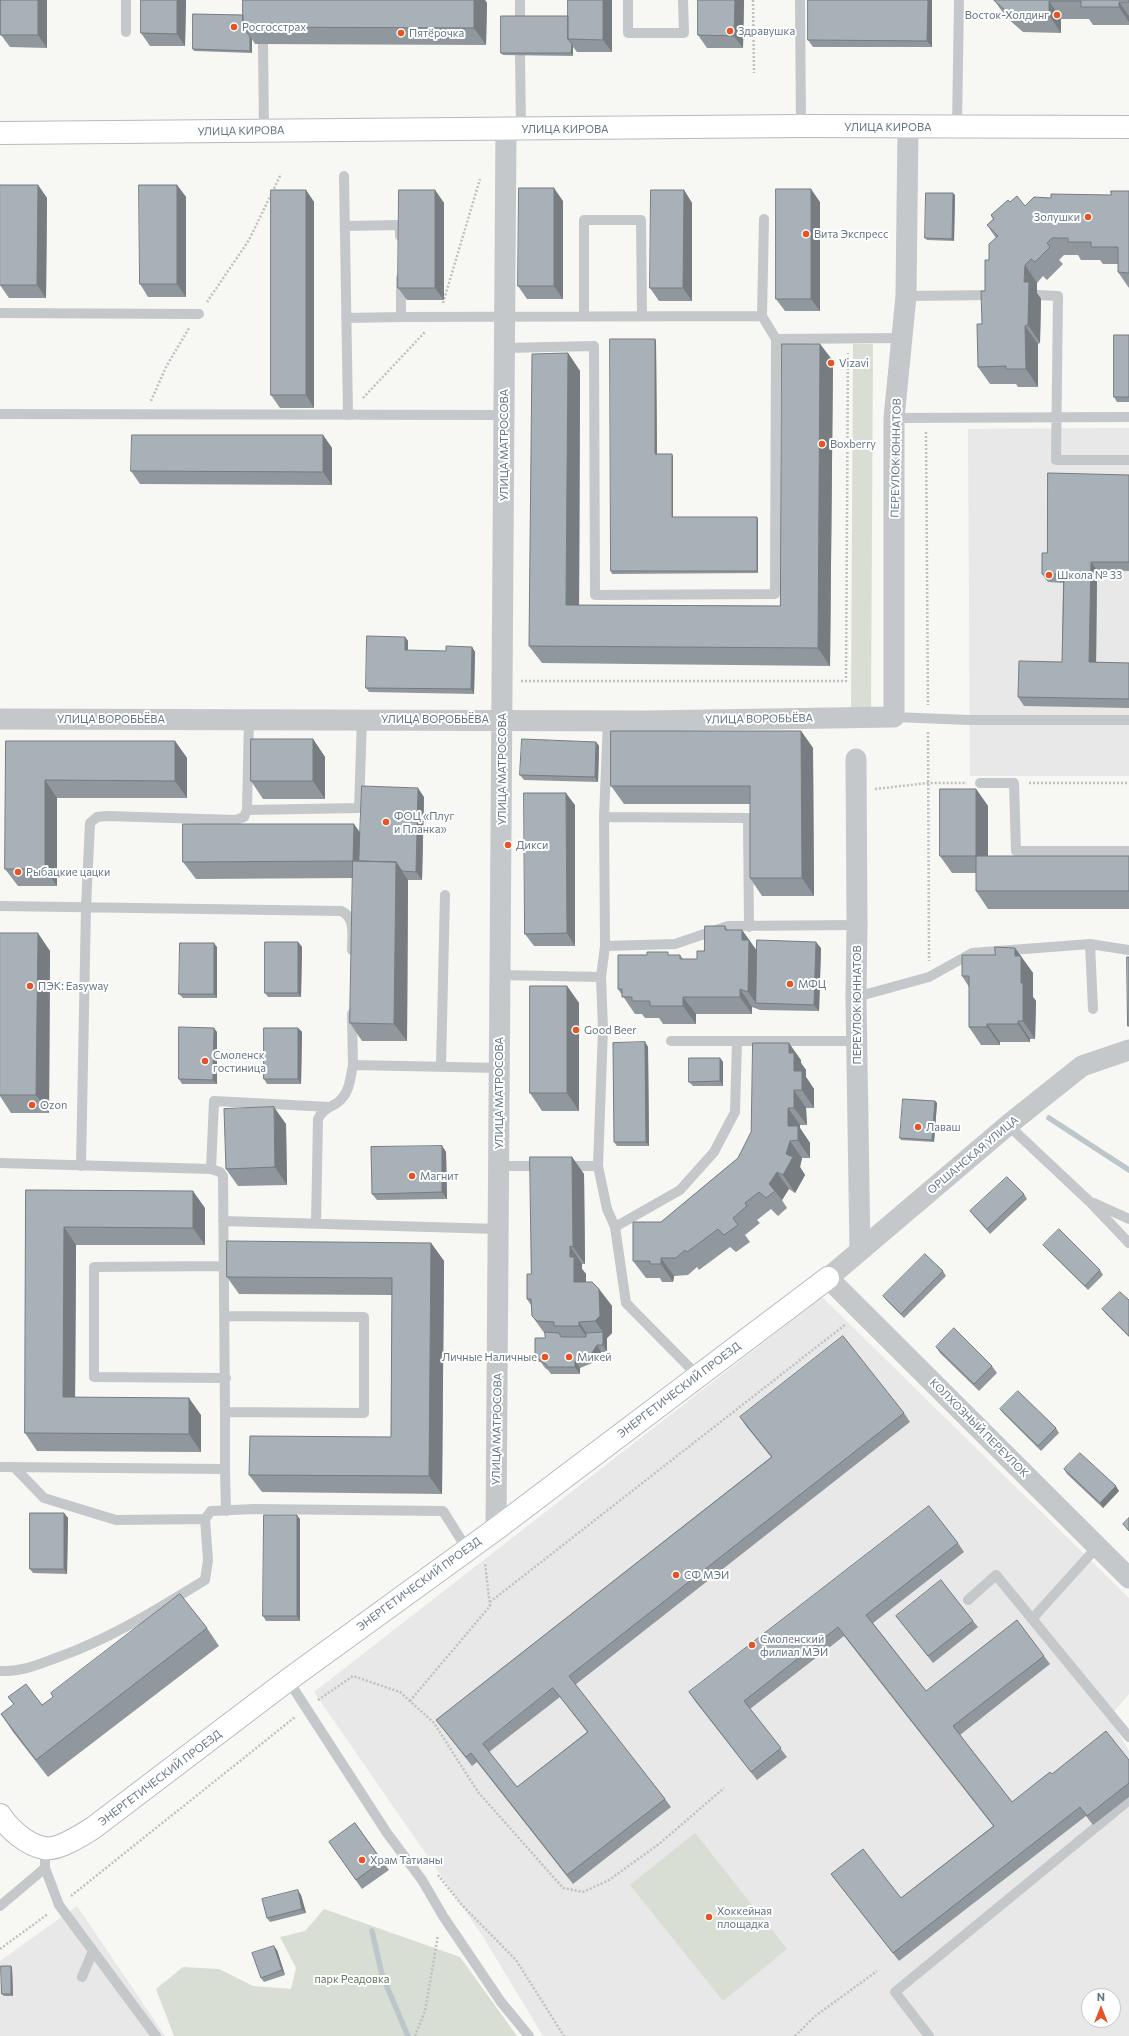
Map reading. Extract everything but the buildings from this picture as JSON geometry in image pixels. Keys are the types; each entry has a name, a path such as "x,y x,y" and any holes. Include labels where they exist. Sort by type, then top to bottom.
{"main road":[{"name":"УЛИЦА КИРОВА","path":"0,133 801,126 1129,127"},
{"name":"ЭНЕРГЕТИЧЕСКИЙ ПРОЕЗД","path":"45,1859 65,1844 93,1828 288,1680 481,1539 828,1278"},
{"path":"2,1818 45,1859"}],"street":[{"name":"ПЕРЕУЛОК ЮННАТОВ","path":"894,717 894,418 906,296 908,127"},
{"name":"УЛИЦА МАТРОСОВА","path":"481,1539 498,1229 505,317 513,129"},
{"name":"УЛИЦА ВОРОБЬЁВА","path":"0,719 608,720 894,717"},
{"name":"ПЕРЕУЛОК ЮННАТОВ","path":"856,759 856,1041 860,1251"},
{"name":"ОРШАНСКАЯ УЛИЦА","path":"828,1278 1008,1125 1082,1066 1129,1050"},
{"name":"КОЛХОЗНЫЙ ПЕРЕУЛОК","path":"828,1278 1129,1578"}],"lane":[{"path":"126,0 126,32"},
{"path":"520,0 520,18"},
{"path":"628,0 628,33 684,33 683,0"},
{"path":"800,0 801,126"},
{"path":"957,127 959,0"},
{"path":"263,44 264,131"},
{"path":"513,129 520,55"},
{"path":"344,176 348,415"},
{"path":"505,348 594,346 595,595 775,594 776,338 762,316 764,219"},
{"path":"584,316 584,220 641,220 642,315"},
{"path":"345,226 400,225 400,248"},
{"path":"400,271 401,317"},
{"path":"906,296 998,294"},
{"path":"1037,294 1058,296 1056,460 1129,460"},
{"path":"0,312 199,314"},
{"path":"346,318 642,315 762,316"},
{"path":"776,338 903,338"},
{"path":"0,414 504,415"},
{"path":"894,418 1129,417"},
{"path":"894,717 1129,720"},
{"path":"81,1166 86,907 90,823 97,817 236,820 244,817 247,810 249,719"},
{"path":"247,810 359,808 362,719"},
{"path":"608,720 604,817 605,946 601,977 603,1029 598,1166 607,1209 615,1227 626,1303 698,1376"},
{"path":"980,783 1014,783 1016,851 1129,851"},
{"path":"604,817 748,818 749,927"},
{"path":"441,1066 445,895"},
{"path":"0,906 341,911 347,913 352,919 352,958"},
{"path":"605,946 675,944 728,926 857,925"},
{"path":"1090,944 1093,1008"},
{"path":"856,997 929,977 972,953 1090,944 1129,950"},
{"path":"501,975 601,977"},
{"path":"316,1222 318,1119 321,1112 339,1102 349,1088 353,1065 352,1004"},
{"path":"671,1042 856,1041"},
{"path":"615,1227 680,1190 714,1152 735,1112 737,1042"},
{"path":"353,1065 500,1068"},
{"path":"211,1169 214,1101 330,1107"},
{"path":"1008,1125 1090,1202 1129,1243"},
{"path":"0,1163 211,1169 220,1172 223,1176 226,1378 224,1469 226,1511"},
{"path":"499,1166 598,1166"},
{"path":"1090,1202 1129,1219"},
{"path":"224,1221 316,1222 498,1229"},
{"path":"224,1266 94,1266 94,1377 226,1378"},
{"path":"225,1316 364,1317 364,1413 225,1412"},
{"path":"0,1467 224,1469"},
{"path":"14,1467 44,1498 116,1520 205,1519"},
{"path":"0,1671 20,1671 84,1648 133,1624 205,1580 208,1560 205,1519 211,1511 254,1509 443,1511 481,1539"},
{"path":"1032,1619 1098,1546"},
{"path":"968,1600 996,1575 1129,1737"},
{"path":"288,1680 305,1709 387,1833 422,1880 443,1916 502,2002 528,2036"},
{"path":"929,2036 895,1992 1129,1800"},
{"path":"0,1906 45,1859 59,1905 156,2036"},
{"path":"82,1977 93,1951"}],"path":[{"path":"753,0 754,73"},
{"path":"145,414 166,367 199,314 249,240 281,174"},
{"path":"926,418 929,977"},
{"path":"856,792 928,783 980,783"},
{"path":"1014,783 1129,783"},
{"path":"490,1602 862,1311"},
{"path":"410,1701 490,1606 481,1539"},
{"path":"0,1950 59,1905 305,1709 353,1676 400,1692 434,1723 478,1792 563,1888 583,1892 609,1880 659,1844 724,1788"},
{"path":"437,1874 461,1904 516,1960 564,2036"},
{"path":"416,2036 425,2011 438,1935"},
{"path":"795,2036 814,2017 877,1971"}],"shaded area":[{"name":"Школа № 33","path":"1129,428 1129,776 970,776 968,429"},
{"name":"Смоленский филиал МЭИ","path":"822,1297 1129,1598 1129,1694 1109,1717 1129,1751 1129,2036 543,2036 482,1935 314,1692"},
{"path":"77,1906 165,2036 0,2036 0,1961"}],"green space":[{"path":"853,344 873,344 871,708 851,708"},
{"name":"Хоккейная площадка","path":"695,1833 787,1949 723,2001 630,1885"},
{"name":"парк Реадовка","path":"324,1909 460,1957 517,2036 174,2036 156,1989 183,1967 219,1969 253,1986 291,1989 296,1968 280,1937 305,1931"}],"waterway":[{"path":"1049,1118 1129,1170"},
{"path":"372,1931 382,1975 408,2036"}],"place":[{"name":"Восток-Холдинг","path":"1057,15"},
{"name":"Росгосстрах","path":"234,27"},
{"name":"Здравушка","path":"730,31"},
{"name":"Пятёрочка","path":"401,33"},
{"name":"Золушки","path":"1088,217"},
{"name":"Вита Экспресс","path":"806,234"},
{"name":"Vizavi","path":"831,363"},
{"name":"Boxberry","path":"822,444"},
{"name":"Школа № 33","path":"1049,575"},
{"name":"ФОЦ «Плуг и Планка»","path":"386,822"},
{"name":"Дикси","path":"508,845"},
{"name":"Рыбацкие цацки","path":"18,872"},
{"name":"МФЦ","path":"790,984"},
{"name":"ПЭК: Easyway","path":"30,986"},
{"name":"Good Beer","path":"576,1030"},
{"name":"Смоленск гостиница","path":"205,1061"},
{"name":"Ozon","path":"32,1105"},
{"name":"Лаваш","path":"918,1127"},
{"name":"Магнит","path":"412,1176"},
{"name":"Личные Наличные","path":"545,1357"},
{"name":"Микей","path":"569,1357"},
{"name":"СФ МЭИ","path":"676,1575"},
{"name":"Смоленский филиал МЭИ","path":"752,1645"},
{"name":"Храм Татианы","path":"362,1860"},
{"name":"Хоккейная площадка","path":"709,1917"}]}
